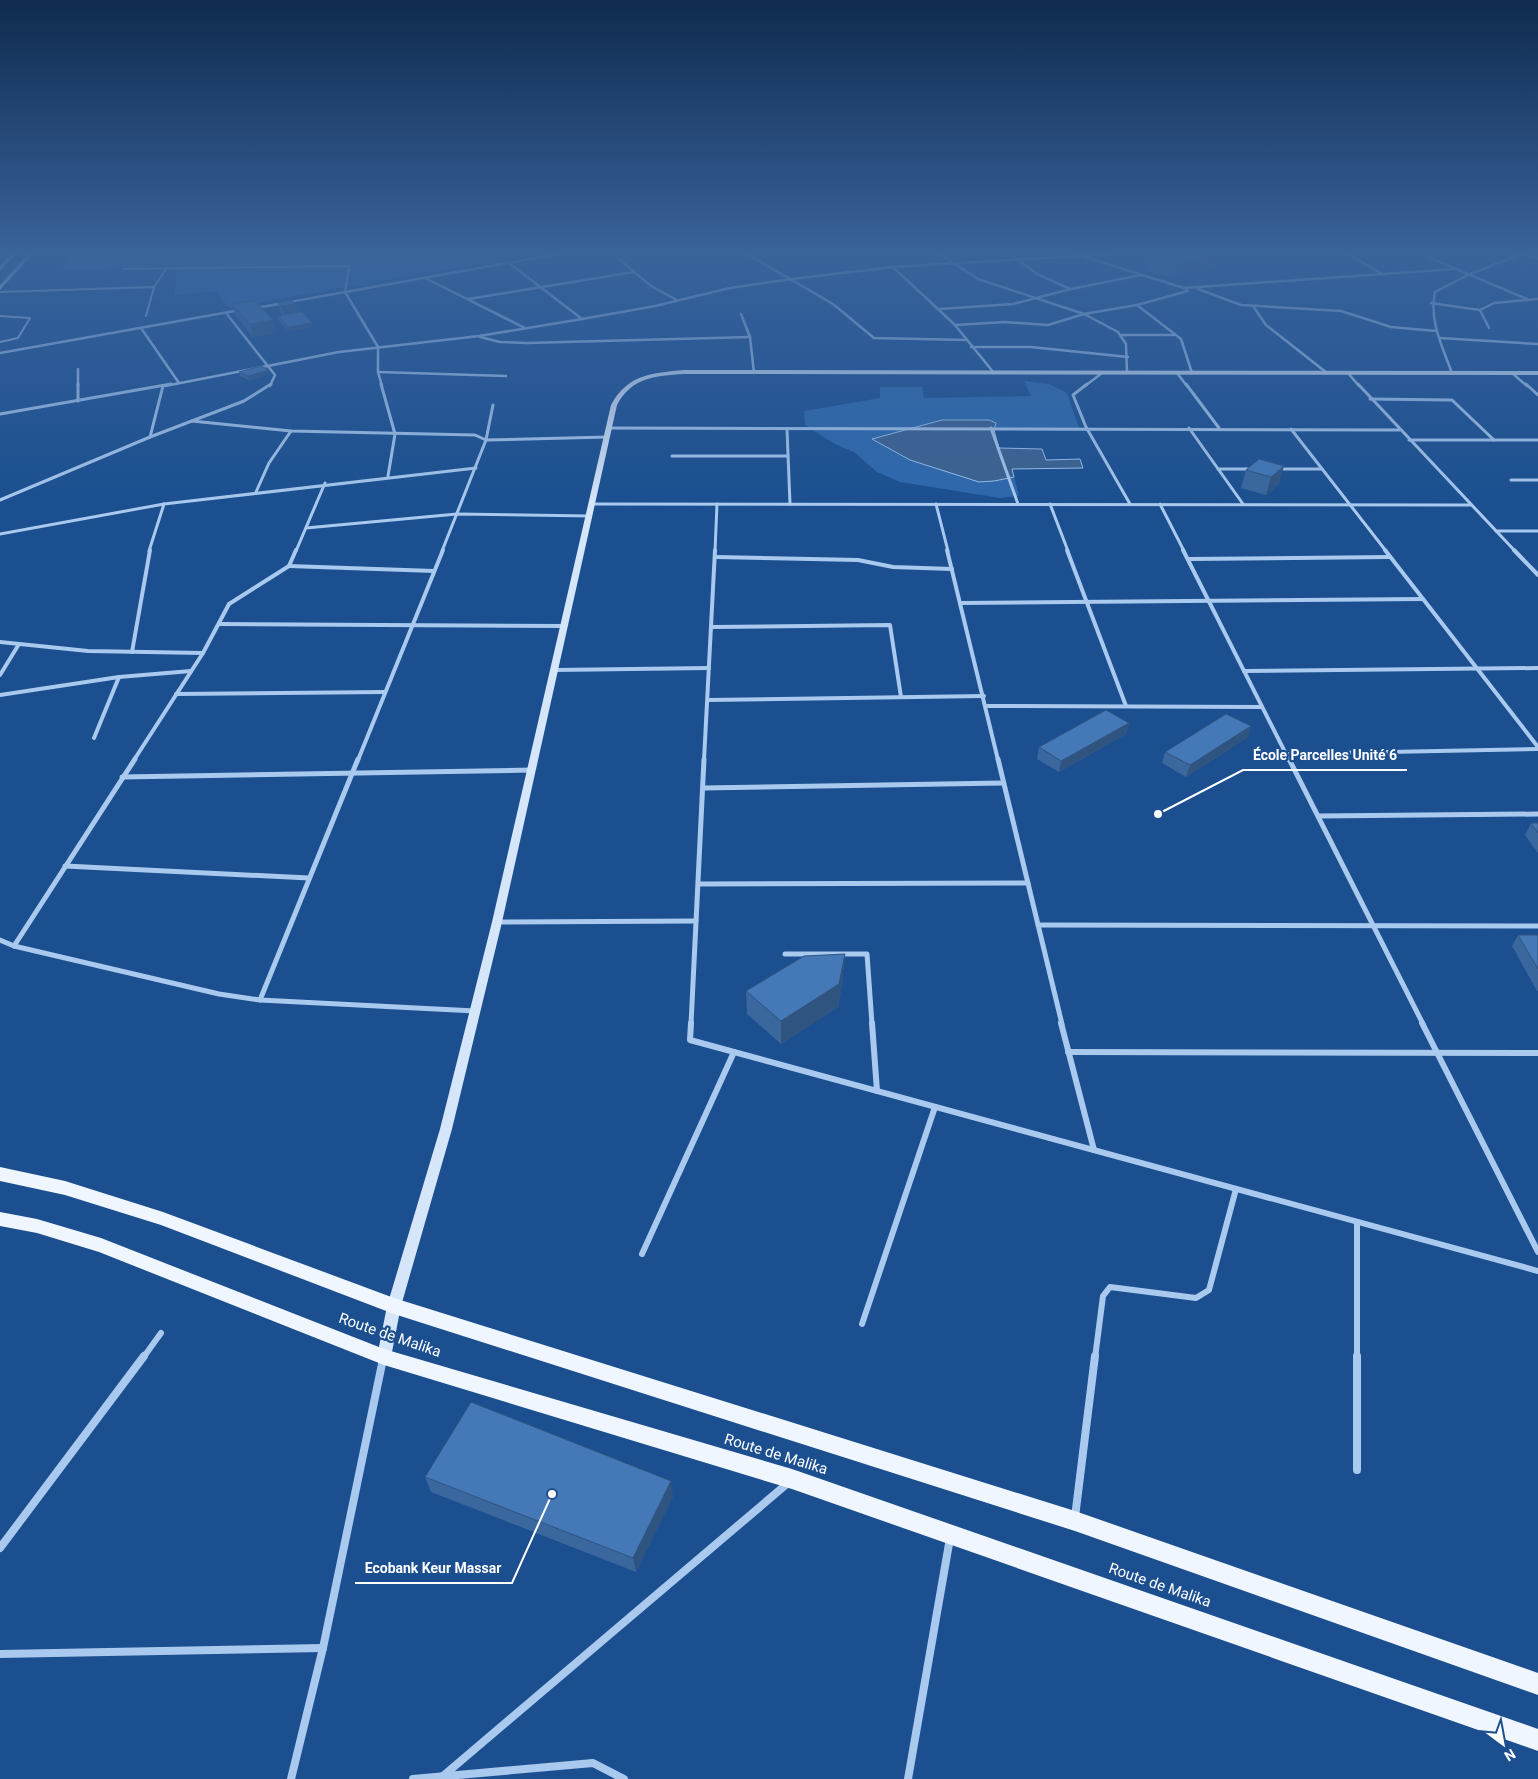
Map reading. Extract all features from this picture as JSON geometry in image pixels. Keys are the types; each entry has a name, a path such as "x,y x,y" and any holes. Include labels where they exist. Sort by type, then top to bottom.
{"main road":[{"name":"Route de Malika","path":"0,1174 65,1188 162,1218 394,1306 1075,1521 1538,1684"},
{"name":"Route de Malika","path":"0,1219 37,1226 101,1245 384,1357 792,1479 951,1533 1538,1740"}],"street":[{"path":"0,353 90,337"},
{"path":"147,337 179,383"},
{"path":"0,500 150,437 244,401 270,386 274,375 245,337"},
{"path":"372,337 378,347 378,372 395,434 388,476"},
{"path":"0,414 163,386 267,364 378,347 470,337"},
{"path":"483,337 500,342 527,343 749,337"},
{"path":"750,337 754,373"},
{"path":"873,337 967,340"},
{"path":"965,337 994,373"},
{"path":"1123,337 1128,357 1127,373"},
{"path":"1179,337 1181,339 1192,373"},
{"path":"1281,337 1327,373"},
{"path":"1452,373 1440,338 1538,344"},
{"path":"971,347 1031,347 1128,357"},
{"path":"78,369 78,401"},
{"path":"378,372 506,376"},
{"path":"291,1779 323,1648 394,1306 446,1129 497,922 608,432 618,395 626,385 636,380 672,373 1538,373"},
{"path":"1102,373 1073,395 1086,427 1130,504"},
{"path":"1177,373 1219,428"},
{"path":"1348,373 1399,430 1538,575"},
{"path":"1512,373 1538,395"},
{"path":"150,437 163,386"},
{"path":"1370,399 1452,400 1494,440"},
{"path":"260,1000 476,468 486,440 494,405"},
{"path":"192,421 291,431 475,435 486,440 608,432 787,428 1086,427 1399,430"},
{"path":"787,428 790,504"},
{"path":"991,428 1018,504"},
{"path":"1189,428 1243,504"},
{"path":"1291,429 1538,748"},
{"path":"256,492 269,463 291,431"},
{"path":"1409,440 1538,440"},
{"path":"672,456 788,456"},
{"path":"0,534 164,504 325,483 476,468"},
{"path":"1218,469 1256,469"},
{"path":"1275,469 1322,469"},
{"path":"1511,480 1538,480"},
{"path":"289,566 325,483"},
{"path":"132,652 146,562 164,504"},
{"path":"593,504 1471,504"},
{"path":"717,504 690,1040 1538,1271"},
{"path":"936,504 987,706 1003,783 1068,1052 1094,1150"},
{"path":"1050,504 1126,706"},
{"path":"1160,504 1538,1252"},
{"path":"306,528 457,514 590,516"},
{"path":"1496,530 1538,531"},
{"path":"715,557 858,560 879,567 952,569"},
{"path":"1188,559 1390,557"},
{"path":"14,946 203,653 229,604 289,566 434,571"},
{"path":"960,602 1423,599"},
{"path":"219,624 564,626"},
{"path":"711,627 890,625 901,698"},
{"path":"0,642 88,651 203,653"},
{"path":"0,675 19,644"},
{"path":"555,670 709,668"},
{"path":"1244,670 1538,668"},
{"path":"0,695 119,677 191,671"},
{"path":"94,738 119,677"},
{"path":"176,694 385,692"},
{"path":"708,700 984,696"},
{"path":"987,706 1262,706"},
{"path":"1287,754 1538,748"},
{"path":"122,777 532,770"},
{"path":"703,788 1003,783"},
{"path":"1319,816 1538,814"},
{"path":"65,866 309,878"},
{"path":"699,884 1028,883"},
{"path":"497,922 696,921"},
{"path":"1038,925 1538,926"},
{"path":"0,940 14,946 210,992 260,1000 475,1011"},
{"path":"785,954 867,954 877,1091"},
{"path":"642,1254 734,1052"},
{"path":"1068,1052 1538,1053"},
{"path":"862,1324 935,1107"},
{"path":"1075,1521 1103,1296 1110,1287 1196,1298 1210,1290 1236,1190"},
{"path":"1357,1222 1357,1470"},
{"path":"0,1548 161,1333"},
{"path":"442,1776 792,1479"},
{"path":"908,1779 951,1533"},
{"path":"0,1654 323,1648"},
{"path":"413,1779 592,1763 624,1779"}],"lane":[{"path":"0,342 19,337"}],"shaded area":[{"path":"1024,381 1049,384 1067,393 1080,431 994,430 998,448 1042,449 1046,460 1080,459 1083,468 1012,469 1019,496 1000,498 900,482 877,472 854,452 835,444 805,425 804,411 880,398 880,387 922,387 924,398 1031,396"},
{"path":"942,420 989,420 996,423 994,430 999,448 1042,449 1046,460 1080,459 1083,468 1012,469 1014,477 979,482 910,460 872,439"}],"building":[{"path":"261,366 269,370 248,376 239,372"},
{"path":"1259,459 1284,466 1271,477 1246,470"},
{"path":"1106,710 1129,723 1061,761 1039,747"},
{"path":"1226,714 1251,726 1190,765 1165,752"},
{"path":"1531,823 1538,823 1538,833"},
{"path":"1518,935 1538,935 1538,969"},
{"path":"845,954 839,984 781,1021 746,991 804,956"},
{"path":"471,1402 671,1481 633,1558 425,1477"}],"place":[{"name":"École Parcelles Unité 6","path":"1158,814"},
{"name":"Ecobank Keur Massar","path":"552,1494"}]}
